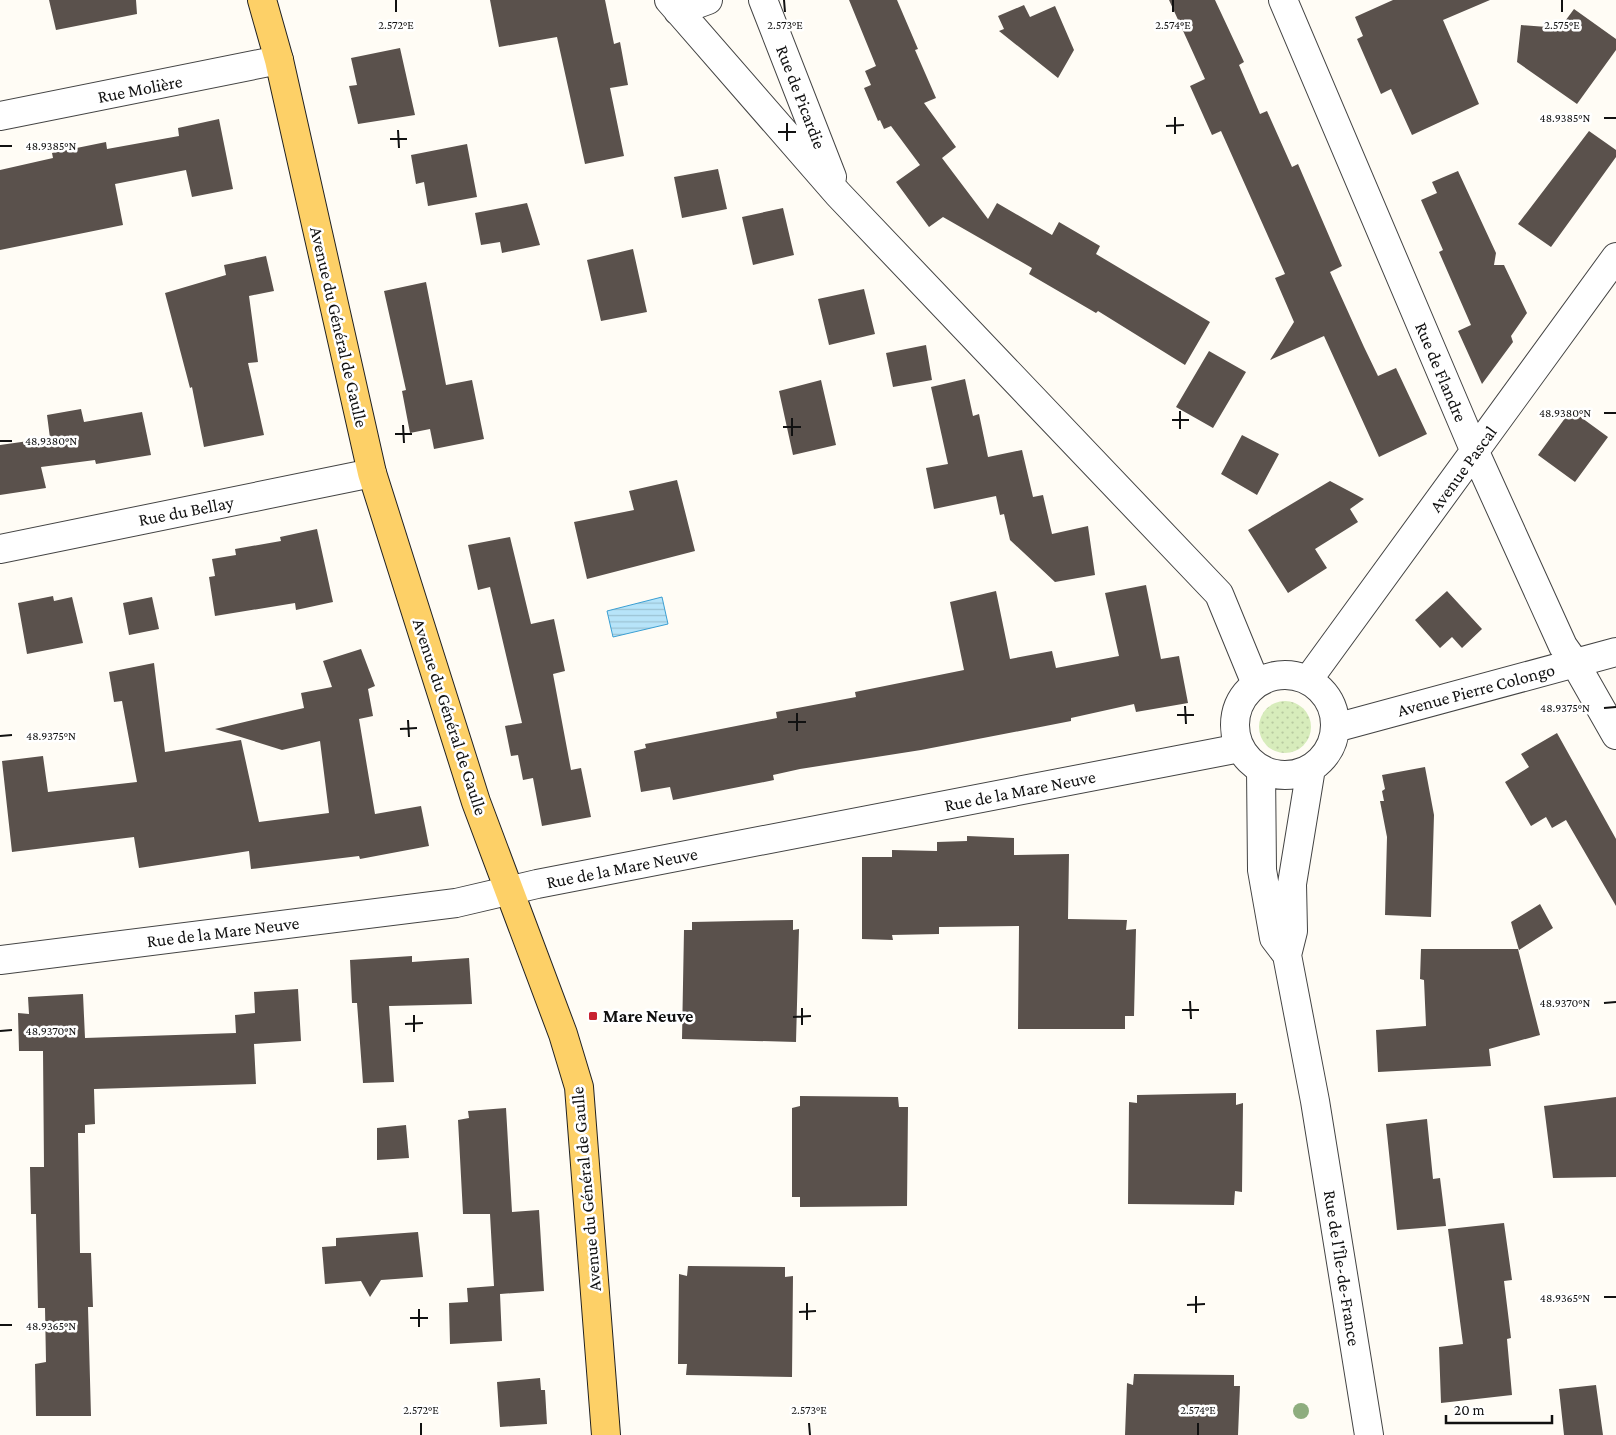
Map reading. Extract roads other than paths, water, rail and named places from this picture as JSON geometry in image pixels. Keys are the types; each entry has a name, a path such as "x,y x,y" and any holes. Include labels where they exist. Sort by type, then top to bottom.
{"main road":[{"name":"Avenue du Général de Gaulle","path":"262,0 279,60 372,473 476,802 563,1034 579,1087 606,1435"}],"street":[{"path":"674,6 708,0"},
{"name":"Rue de Picardie","path":"763,0 838,194"},
{"name":"Rue de Flandre","path":"1283,0 1475,452 1563,646 1575,663 1616,734"},
{"path":"674,6 838,194 1219,594 1256,684"},
{"name":"Rue Molière","path":"0,116 279,60"},
{"name":"Avenue Pascal","path":"1308,680 1616,257"},
{"name":"Rue du Bellay","path":"0,549 372,473"},
{"name":"Avenue Pierre Colongo","path":"1335,728 1616,652"},
{"path":"1285,674 1308,680 1320,689 1329,700 1334,714 1335,728 1328,751 1311,768 1291,774 1276,774 1261,769 1240,748 1234,720 1238,706 1245,694 1256,684 1273,676 1285,674"},
{"name":"Rue de la Mare Neuve","path":"0,960 456,903 1240,748"},
{"path":"1287,955 1293,931 1292,884 1311,768"},
{"path":"1261,769 1262,870 1274,938 1287,955"},
{"name":"Rue de l'Île-de-France","path":"1287,955 1315,1101 1369,1435"}],"water":[{"path":"662,597 668,624 613,637 607,611"}],"place":[{"name":"Mare Neuve","path":"593,1016"}]}
